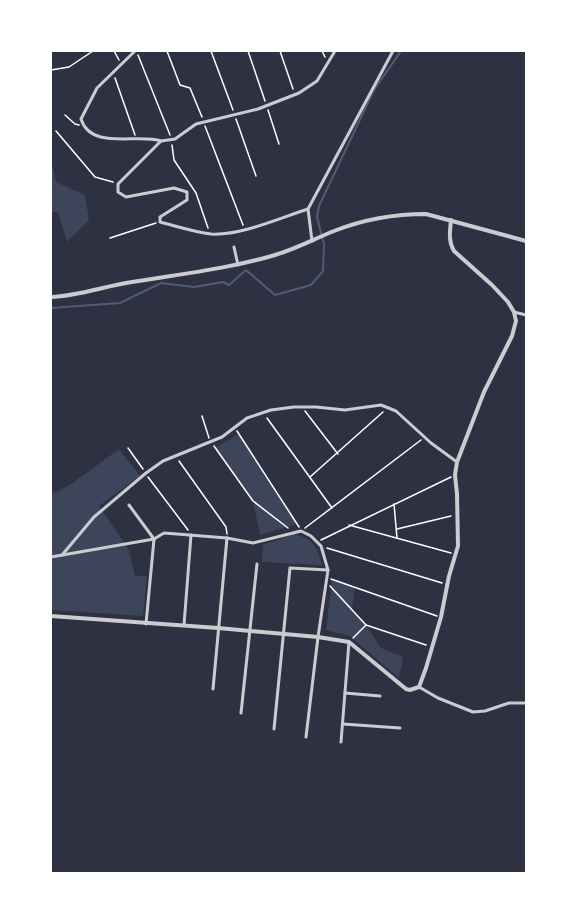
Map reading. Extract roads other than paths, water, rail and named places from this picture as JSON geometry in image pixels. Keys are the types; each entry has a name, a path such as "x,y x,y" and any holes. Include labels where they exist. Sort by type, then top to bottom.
{"street":[{"path":"135,51 97,88 81,119 83,125 98,137 137,140 147,138 161,142 175,139 196,124 267,106 294,95 317,81 334,51"},
{"path":"312,241 308,209 393,51"},
{"path":"161,142 118,184 118,192 126,197 174,188 187,192 186,200 160,217 160,222 210,234 224,234 308,209"},
{"path":"51,297 63,297 132,282 184,275 238,265 296,249 327,234 358,223 410,214 426,214 526,241"},
{"path":"418,687 441,617 447,585 458,546 458,514 455,475 457,462 484,392 512,336 516,321 514,312 508,302 492,285 454,251 450,244 451,220"},
{"path":"234,247 238,265"},
{"path":"514,312 526,315"},
{"path":"62,555 94,517 146,473 175,455 222,437 247,418 271,410 301,407 345,410 381,405 389,407 396,411 443,453 457,462"},
{"path":"129,505 154,539 146,624"},
{"path":"51,557 154,539 164,533 227,538 253,543 270,540 293,532 301,531 311,536 321,546 328,570 306,737"},
{"path":"184,625 192,535"},
{"path":"213,689 227,538"},
{"path":"241,713 257,564"},
{"path":"274,729 290,568 328,570"},
{"path":"51,616 146,624 184,625 318,637 348,642 406,689 410,690 418,687 438,698 473,712 485,711 509,703 526,703"},
{"path":"341,742 348,642"},
{"path":"345,693 380,696"},
{"path":"342,724 400,728"}],"waterway":[{"path":"51,308 120,303 161,283 194,287 223,282 229,285 246,270 275,295 311,285 323,271 324,244 317,217 319,206 374,90 401,51"}]}
